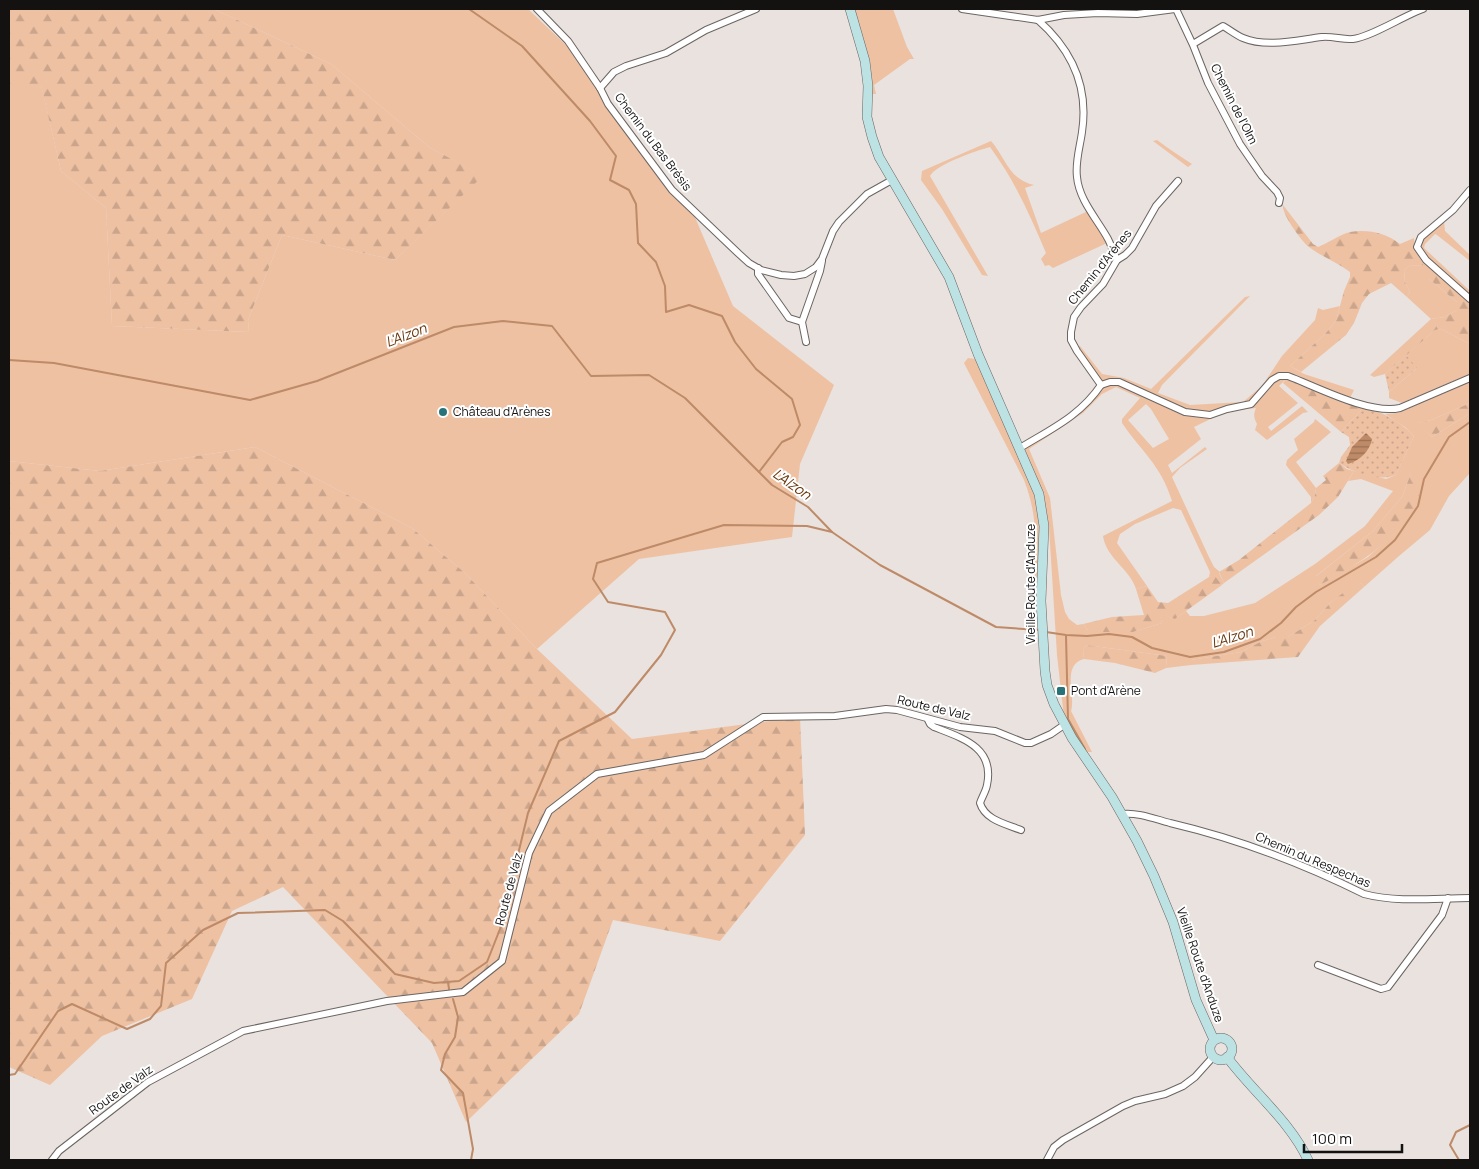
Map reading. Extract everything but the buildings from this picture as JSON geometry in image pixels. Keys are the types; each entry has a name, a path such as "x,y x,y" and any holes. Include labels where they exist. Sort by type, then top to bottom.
{"street":[{"name":"Chemin du Bas Brésis","path":"536,9 568,41 600,88 608,104 672,190 738,253 758,268 781,275 794,276 805,274 816,267 822,259"},
{"path":"600,88 614,72 644,59 666,53 706,30 756,9"},
{"name":"Vieille Route d'Anduze","path":"850,9 865,62 868,86 867,117 879,158 949,277 978,354 1039,494 1044,526 1041,601 1047,685 1064,724 1122,814 1164,898 1196,1000 1214,1040"},
{"path":"962,9 1038,20 1064,15 1098,13 1137,14 1175,9"},
{"name":"Chemin de l'Olm","path":"1175,9 1208,84 1236,135 1262,176 1277,192 1280,198 1279,203"},
{"path":"1192,44 1223,26 1243,38 1260,42 1298,41 1324,37 1353,39 1423,9"},
{"path":"1038,20 1051,32 1069,56 1079,78 1082,89 1084,117 1077,165 1079,187 1117,260"},
{"name":"Chemin du Bas Brésis","path":"802,322 833,231 839,222 867,194 892,180"},
{"name":"Chemin d'Arènes","path":"1101,385 1071,340 1072,323 1077,313 1103,284 1117,260 1132,248 1156,206 1178,181"},
{"path":"1470,190 1453,210 1420,237 1417,247 1426,260 1470,298"},
{"path":"758,268 758,274 789,318 802,322 806,342"},
{"path":"1020,448 1072,418 1101,385 1110,382 1122,383 1185,412 1210,415 1251,404 1272,380 1279,376 1288,376 1345,399 1376,409 1390,410 1400,408 1470,378"},
{"name":"Route de Valz","path":"52,1160 59,1151 148,1082 243,1031 387,1001 463,992 502,961 529,853 549,811 597,774 704,755 763,717 835,716 886,709 908,712 928,720 960,727 995,731 1025,743 1037,741 1064,724"},
{"path":"928,720 934,727 967,741 982,752 988,774 986,790 980,803 981,808 986,815 1020,830"},
{"name":"Chemin du Respechas","path":"1122,814 1151,818 1194,828 1242,843 1285,858 1373,897 1416,899 1470,898"},
{"path":"1318,964 1381,989 1388,987 1442,915 1448,898"},
{"path":"1226,1039 1230,1043 1232,1048 1228,1057 1218,1059 1213,1056 1210,1048 1214,1040 1226,1039"},
{"path":"1048,1160 1054,1147 1063,1140 1123,1106 1134,1101 1165,1094 1183,1086 1195,1077 1213,1056"},
{"path":"1228,1057 1291,1133 1308,1160"}],"green space":[{"path":"9,9 214,9 331,64 429,147 483,176 395,260 282,235 248,320 249,332 112,326 106,208 61,171 41,85 9,85"},
{"path":"214,9 528,9 566,45 642,153 694,215 733,306 834,385 800,464 792,537 639,559 537,649 465,573 412,528 255,447 100,471 9,461 9,85 41,84 61,171 106,208 112,326 249,332 248,320 282,235 395,260 482,176 429,147 331,64"},
{"path":"853,9 893,9 907,47 914,59 910,59 874,85 876,94 870,94"},
{"path":"1157,140 1192,164 1188,167 1153,141"},
{"path":"991,141 1013,173 1025,182 1034,185 1025,188 1041,233 1088,211 1107,243 1053,268 1049,265 1045,266 1041,259 1046,253 1028,212 1007,173 990,147 948,163 930,176 988,276 982,275 942,209 921,180 922,171"},
{"path":"1283,205 1313,244 1318,247 1346,233 1357,231 1383,235 1400,244 1414,238 1415,248 1425,265 1409,266 1404,270 1405,282 1410,292 1407,297 1391,283 1369,294 1362,303 1354,323 1346,335 1301,372 1290,366 1325,334 1336,321 1350,272 1314,251 1306,244 1297,234 1285,214"},
{"path":"1444,221 1445,231 1470,255 1470,261 1435,234 1425,244 1424,248 1470,291 1470,297 1427,257 1421,247 1423,240"},
{"path":"1424,261 1431,268 1429,279 1457,302 1457,310 1445,317 1431,319 1407,297 1410,292 1405,282 1404,270 1409,266 1424,265"},
{"path":"1431,268 1470,303 1470,344 1441,329 1435,330 1385,374 1374,377 1370,375 1431,319 1445,317 1457,310 1457,302 1429,279 1427,273"},
{"path":"1250,296 1162,385 1158,393 1190,405 1243,402 1262,386 1282,356 1315,320 1318,308 1323,310 1340,306 1336,321 1325,334 1290,366 1304,374 1354,390 1348,402 1286,379 1279,386 1298,403 1268,427 1271,431 1302,406 1308,412 1303,413 1267,440 1255,430 1257,424 1254,413 1256,408 1227,411 1194,427 1201,439 1168,465 1172,473 1205,447 1207,449 1180,468 1172,477 1214,567 1220,572 1224,583 1222,585 1214,576 1209,577 1210,572 1181,510 1173,508 1135,524 1120,534 1117,543 1147,586 1136,589 1129,575 1113,557 1105,544 1103,536 1172,501 1156,468 1122,423 1122,419 1140,398 1116,387 1102,394 1083,413 1029,449 1050,498 1061,595 1065,612 1069,619 1077,625 1083,624 1088,630 1133,632 1162,623 1159,613 1175,619 1186,611 1190,616 1204,616 1255,603 1315,564 1365,526 1393,491 1361,479 1348,481 1354,471 1386,479 1396,475 1414,436 1405,427 1385,414 1398,413 1470,381 1470,403 1431,420 1418,423 1432,437 1470,413 1470,473 1449,496 1430,530 1364,587 1361,583 1331,602 1315,620 1288,637 1276,637 1262,641 1241,652 1191,660 1191,665 1166,668 1167,656 1086,645 1083,650 1084,659 1077,662 1071,674 1071,711 1092,752 1086,752 1064,717 1057,655 1049,527 1044,498 1022,446 1071,417 1101,385 1076,349 1080,346 1102,374 1124,378 1151,389 1245,297","holes":["1146,404 1169,439 1153,448 1128,420","1411,473 1395,533 1368,557 1320,585 1316,576 1373,531 1402,497"]},
{"path":"1441,329 1470,344 1470,374 1402,403 1389,398 1389,392 1416,369 1406,355 1435,330"},
{"path":"1406,355 1417,368 1389,392 1385,374"},
{"path":"968,358 975,359 1035,493 1040,528 1040,550 1037,579 1034,580 1035,530 1029,493 964,363"},
{"path":"1286,379 1364,407 1341,432 1283,383"},
{"path":"1470,403 1470,413 1432,437 1417,423 1431,420"},
{"path":"1364,407 1391,418 1414,436 1396,475 1374,477 1352,470 1339,463 1350,445 1349,437 1341,432"},
{"path":"1315,419 1331,432 1296,462 1316,488 1311,503 1311,497 1286,465 1287,460 1298,450 1294,439"},
{"path":"255,447 412,528 465,573 537,649 632,739 800,717 805,835 720,941 613,920 579,1014 466,1122 432,1043 283,887 232,911 192,999 102,1036 50,1085 9,1067 9,461 100,471"},
{"path":"1339,463 1347,469 1354,471 1338,497 1319,515 1224,583 1219,572 1239,560 1311,503 1316,488 1326,480 1323,476"},
{"path":"1411,473 1420,480 1419,493 1413,509 1404,523 1378,548 1348,569 1320,585 1315,577 1373,531 1402,497"},
{"path":"1214,575 1222,585 1175,619 1160,614 1162,623 1133,632 1094,632 1088,630 1083,624 1112,617 1144,615 1136,589 1147,586 1158,602 1168,603"},
{"path":"1361,583 1364,587 1320,626 1298,657 1191,665 1191,660 1241,652 1262,641 1276,637 1288,637 1315,620 1331,602 1351,587"},
{"path":"1086,645 1167,656 1166,668 1155,673 1115,663 1084,659 1083,650"}],"shaded area":[{"path":"1366,433 1372,439 1369,448 1360,458 1348,464 1346,461 1352,447"}],"waterway":[{"path":"469,9 522,46 590,121 616,156 610,180 629,190 636,204 638,243 656,262 665,286 666,312 689,305 722,316 735,342 756,369 792,399 800,425 793,437 782,442 759,472"},
{"name":"L'Alzon","path":"9,360 54,363 250,400 317,381 454,327 503,321 552,326 591,376 649,375 685,398 772,485 808,507 832,532 880,565 996,627 1039,630"},
{"name":"L'Alzon","path":"1046,632 1066,635 1109,634 1132,637 1152,648 1190,657 1224,652 1260,639 1316,592 1376,557 1395,540 1418,506 1424,479 1449,437 1470,422"},
{"path":"9,1075 15,1074 58,1011 72,1004 127,1029 150,1019 161,1006 166,963 203,930 238,913 325,910 343,921 395,974 434,983 459,981 487,962 500,929 528,813 559,741 615,712 661,655 675,630 665,612 608,602 593,579 597,563 724,525 807,526 832,532"},
{"path":"1066,636 1068,719 1085,749"},
{"path":"448,982 449,989"},
{"path":"453,999 458,1017 455,1037 445,1054 441,1070 463,1093 473,1149 471,1160"},
{"path":"1459,1160 1450,1145 1456,1132 1470,1125"}],"place":[{"name":"Château d'Arènes","path":"443,412"},
{"name":"Pont d'Arène","path":"1061,691"}]}
